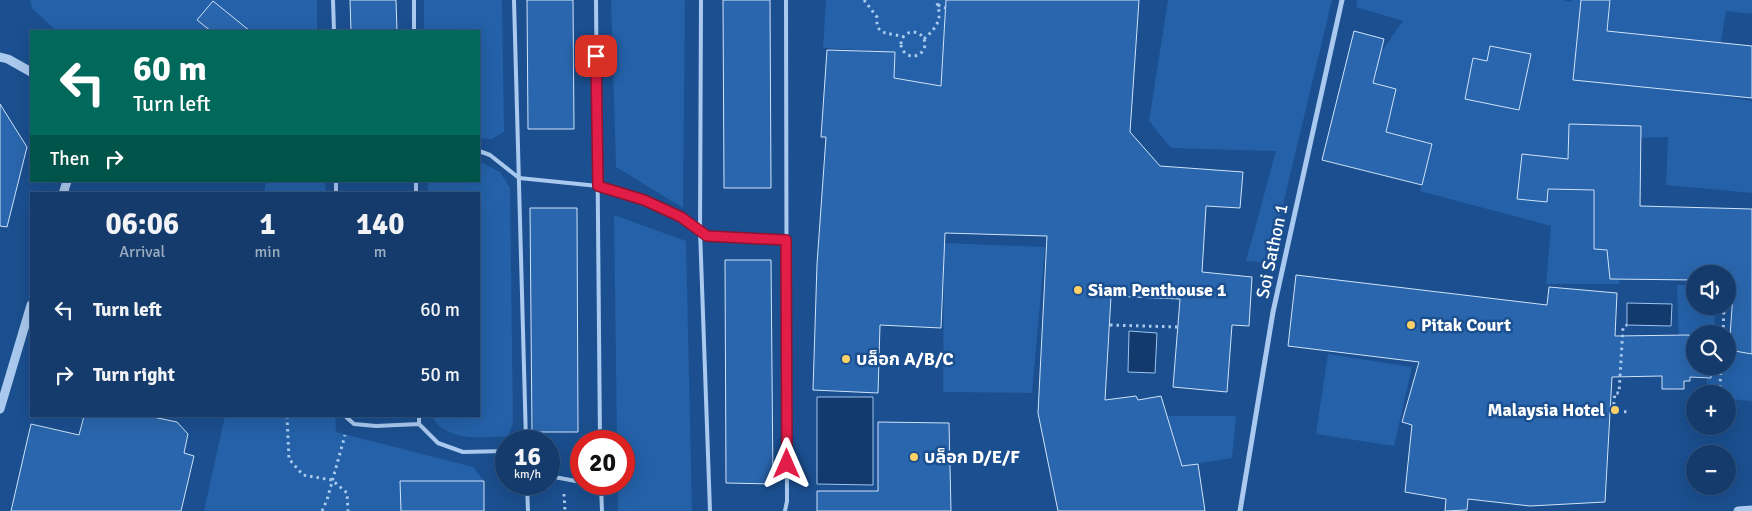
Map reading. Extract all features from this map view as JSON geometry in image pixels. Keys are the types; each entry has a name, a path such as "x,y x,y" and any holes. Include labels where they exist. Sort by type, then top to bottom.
{"street":[{"name":"Soi Sathon 1","path":"1240,511 1273,312 1342,0"},
{"path":"0,57 8,59 30,71"},
{"path":"0,409 30,308"},
{"path":"1738,511 1752,510"}],"lane":[{"path":"334,0 334,30"},
{"path":"414,0 414,30"},
{"path":"514,0 526,430"},
{"path":"596,0 600,430"},
{"path":"701,0 700,230 710,511"},
{"path":"785,511 787,501 786,0"},
{"path":"480,151 490,155 519,178 598,186 651,204 681,217 707,236 786,240"},
{"path":"346,417 354,424 376,426 419,424"},
{"path":"419,417 419,424 438,444 462,452 495,452"},
{"path":"527,495 528,511"},
{"path":"601,495 602,511"}],"path":[{"path":"864,0 877,17 876,25 878,29 890,35 904,36 914,32 924,39 923,51 913,57 902,51 900,44 904,36"},
{"path":"924,39 939,20 936,0"},
{"path":"937,5 946,8"},
{"path":"1110,325 1178,327"},
{"path":"1627,325 1623,327 1619,393 1615,393 1612,411 1629,412"},
{"path":"287,417 289,459 303,475 332,480 347,493 348,511"},
{"path":"322,511 350,420"}],"shaded area":[{"path":"30,0 317,0 317,30 55,30 32,8"},
{"path":"424,0 502,0 504,132 492,139 480,138 480,30 424,30"},
{"path":"611,0 685,0 683,208 616,167"},
{"path":"826,0 946,0 941,95 894,78 895,52 823,48"},
{"path":"1168,0 1332,0 1269,263 1246,261 1276,151 1171,148 1149,121"},
{"path":"1357,0 1563,0 1571,2 1572,0 1593,0 1588,72 1752,101 1752,193 1666,185 1668,137 1637,138 1619,284 1546,284 1551,226 1420,191 1432,144 1386,132 1396,89 1373,83 1381,52 1403,21 1356,7"},
{"path":"1611,0 1752,0 1752,14 1726,11 1721,42 1607,32"},
{"path":"480,162 500,172 510,188 513,423 510,430 495,430 495,436 465,437 442,428 432,417 480,417 480,192 428,192 428,182 480,182"},
{"path":"266,182 325,182 326,192 264,192"},
{"path":"614,215 686,241 692,511 618,511 618,495 635,495 635,430 617,430"},
{"path":"944,243 1045,247 1032,393 943,392"},
{"path":"1677,285 1686,285 1686,315 1715,315 1715,325 1686,325 1686,353 1679,346"},
{"path":"1627,303 1672,304 1671,326 1627,325"},
{"path":"1129,331 1157,333 1155,373 1128,372"},
{"path":"1736,351 1752,354 1752,401 1736,400 1736,385 1707,385 1706,375 1736,375"},
{"path":"1328,354 1412,367 1394,446 1316,434"},
{"path":"817,397 873,397 873,485 817,484"},
{"path":"1159,416 1236,416 1232,458 1182,466 1168,421"},
{"path":"225,417 335,417 336,432 473,467 484,481 401,481 401,511 204,511"}],"building":[{"path":"350,0 396,0 397,30 351,30"},
{"path":"527,0 573,0 574,129 528,129"},
{"path":"723,0 770,0 771,188 724,188"},
{"path":"946,0 1139,0 1130,132 1160,166 1243,172 1240,208 1206,206 1202,272 1252,277 1249,326 1232,325 1227,392 1173,387 1180,299 1111,296 1105,400 1136,396 1138,400 1161,396 1182,466 1198,464 1205,511 1058,511 1038,413 1047,236 945,233 941,328 880,325 878,393 813,390 817,264 826,137 821,137 827,50 895,52 894,78 941,86"},
{"path":"1581,0 1610,0 1607,31 1752,46 1752,98 1573,80"},
{"path":"213,1 249,30 210,30 197,20"},
{"path":"1354,31 1384,39 1373,83 1396,89 1386,132 1432,144 1422,185 1322,160"},
{"path":"1490,46 1531,54 1519,110 1465,99 1473,58 1487,61"},
{"path":"0,104 27,147 7,227 0,226"},
{"path":"1569,124 1641,126 1640,206 1752,209 1752,354 1736,351 1736,325 1731,325 1732,315 1736,315 1736,265 1686,265 1686,280 1610,279 1607,250 1594,249 1594,190 1548,189 1547,202 1517,199 1522,154 1568,159"},
{"path":"530,208 577,208 578,430 560,432 560,430 532,430"},
{"path":"725,260 771,260 773,484 726,483"},
{"path":"1296,275 1547,305 1549,287 1617,293 1615,336 1686,335 1686,375 1711,375 1711,378 1690,377 1690,381 1684,381 1684,389 1662,389 1662,376 1612,377 1605,502 1530,506 1468,499 1467,510 1445,511 1446,499 1405,492 1412,425 1402,422 1419,362 1288,346"},
{"path":"84,417 153,417 177,422 188,434 184,453 194,456 181,511 11,511 31,424 79,435"},
{"name":"บล็อก D/E/F","path":"878,422 949,423 951,511 817,511 817,491 878,491"},
{"path":"400,481 484,481 484,511 401,511"}],"place":[{"name":"Siam Penthouse 1","path":"1078,290"},
{"name":"Pitak Court","path":"1411,325"},
{"name":"บล็อก A/B/C","path":"846,359"},
{"name":"Malaysia Hotel","path":"1615,410"},
{"name":"บล็อก D/E/F","path":"914,457"}],"route":[{"path":"596,56 598,186 644,200 681,217 707,236 786,240 787,464"}]}
